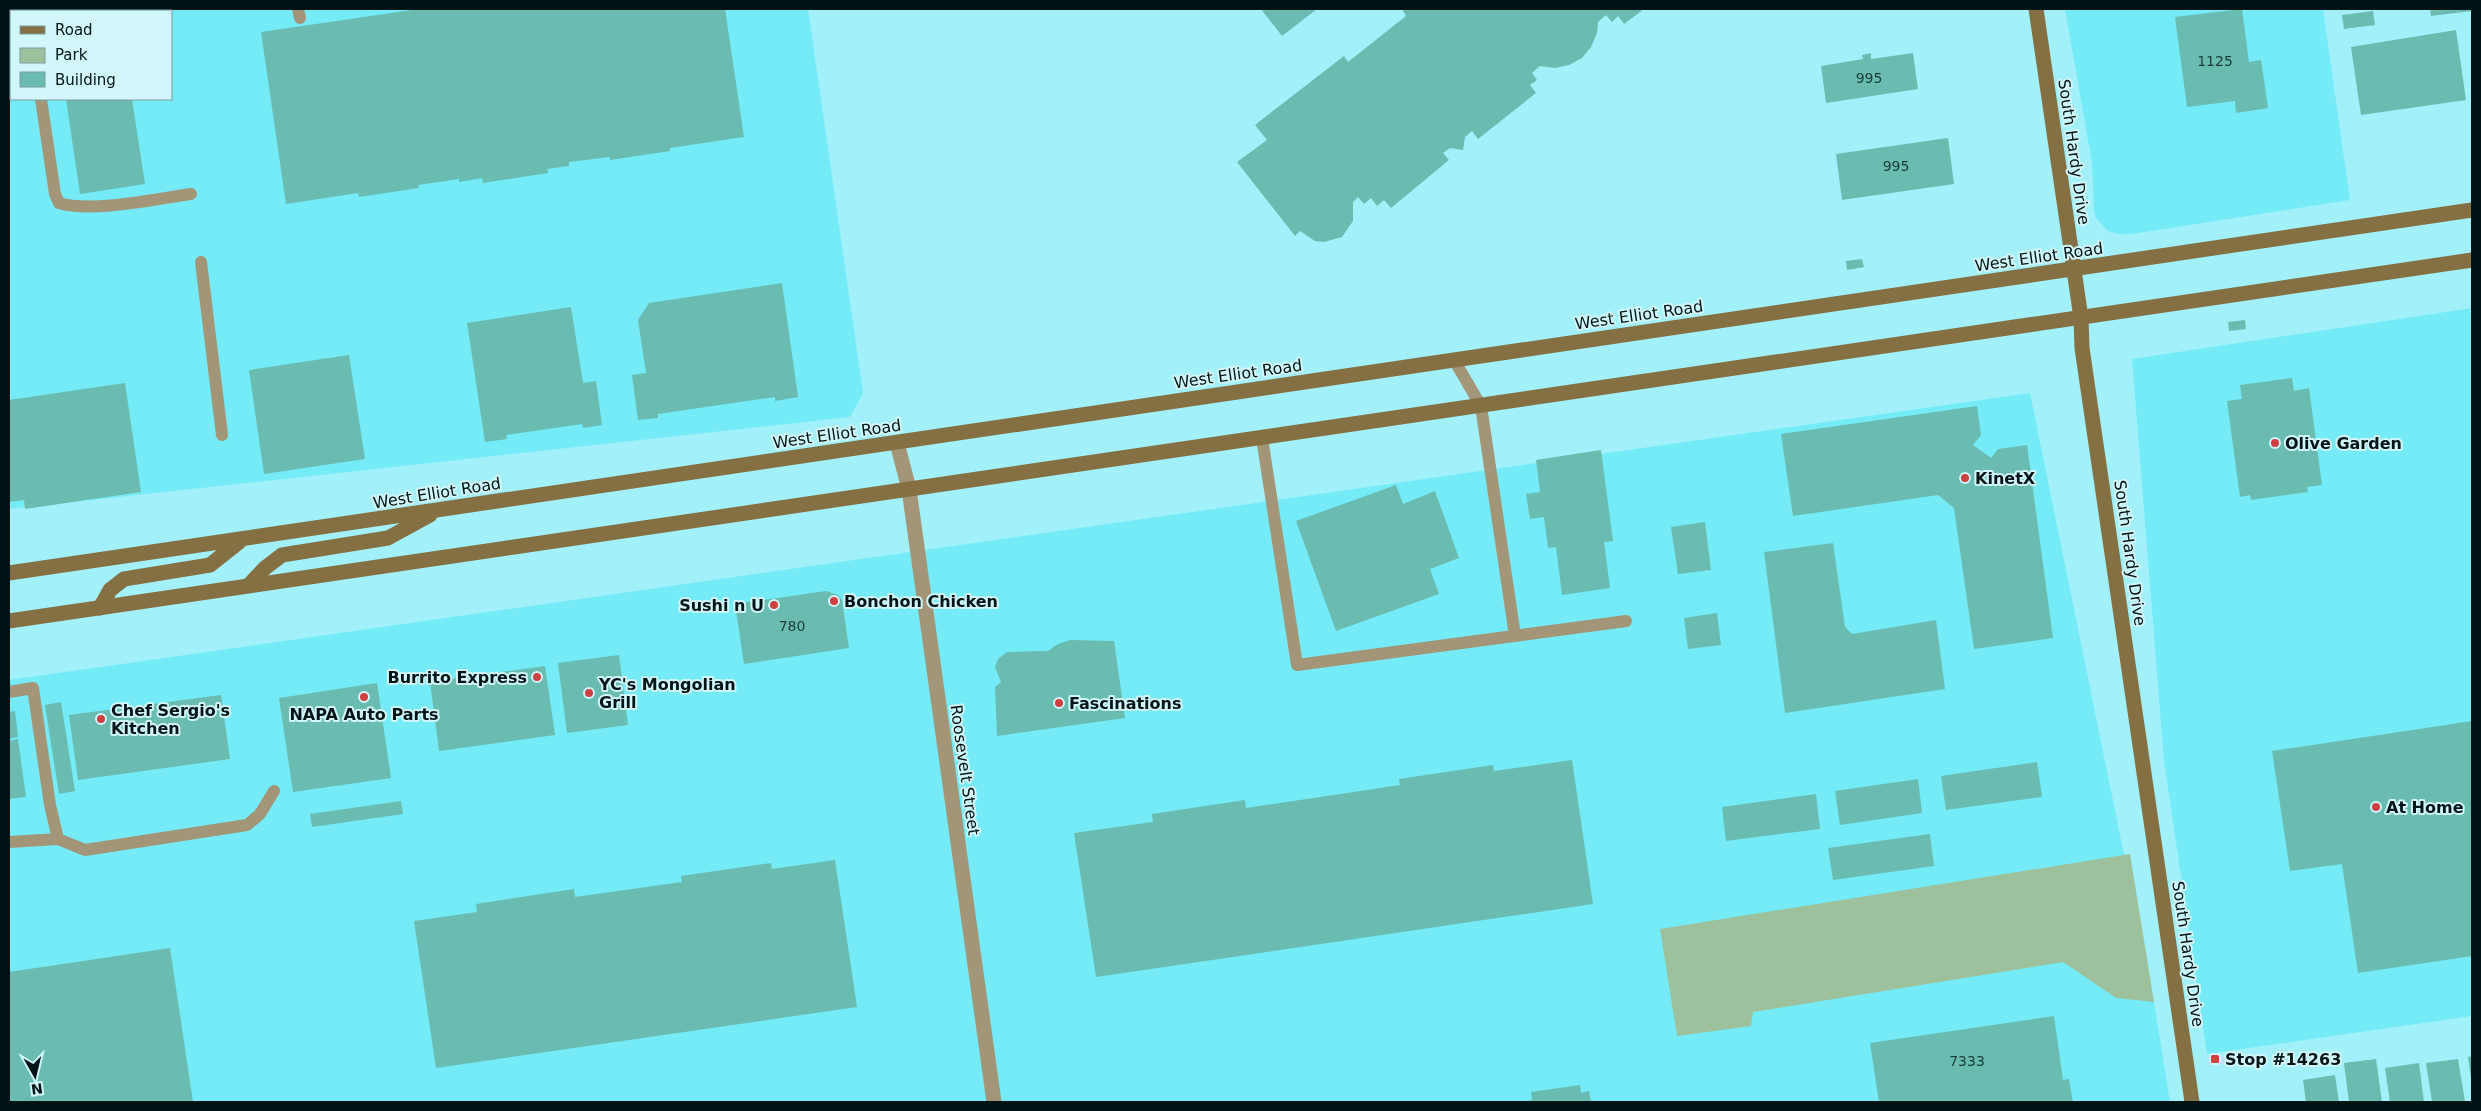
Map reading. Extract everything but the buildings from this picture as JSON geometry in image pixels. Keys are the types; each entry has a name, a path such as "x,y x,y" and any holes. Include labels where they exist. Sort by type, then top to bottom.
{"main road":[{"name":"South Hardy Drive","path":"2036,9 2081,318 2082,348 2192,1102"},
{"name":"West Elliot Road","path":"9,573 240,541 438,510 2472,210"},
{"path":"9,621 2472,260"},
{"path":"249,585 282,555 388,538 438,510"},
{"path":"100,608 110,590 124,579 210,566 240,541"}],"street":[{"name":"Roosevelt Street","path":"897,443 909,489 994,1102"}],"lane":[{"path":"41,100 55,194 59,203 73,207 128,203 191,194"},
{"path":"201,262 222,435"},
{"path":"1454,360 1481,406 1515,636"},
{"path":"1262,438 1297,665 1626,622"},
{"path":"9,692 33,688 50,805 58,839"},
{"path":"9,842 58,839 84,850 247,825 260,814 274,791"}],"shaded area":[{"path":"9,9 808,9 863,393 850,417 9,509"},
{"path":"2065,9 2323,9 2350,200 2132,234 2118,234 2108,231 2096,218 2094,211 2092,163"},
{"path":"2472,308 2472,1016 2207,1054 2164,761 2132,359"},
{"path":"2030,393 2154,1002 2170,1102 9,1102 9,680"}],"green space":[{"path":"2130,854 2154,1002 2116,998 2063,962 1753,1012 1751,1026 1677,1036 1660,929"}],"place":[{"name":"Olive Garden","path":"2275,443"},
{"name":"KinetX","path":"1965,478"},
{"name":"Bonchon Chicken","path":"834,601"},
{"name":"Sushi n U","path":"774,605"},
{"name":"Burrito Express","path":"537,677"},
{"name":"YC's Mongolian Grill","path":"589,693"},
{"name":"NAPA Auto Parts","path":"364,697"},
{"name":"Fascinations","path":"1059,703"},
{"name":"Chef Sergio's Kitchen","path":"101,719"},
{"name":"At Home","path":"2376,807"},
{"name":"Stop #14263","path":"2215,1059"}]}
